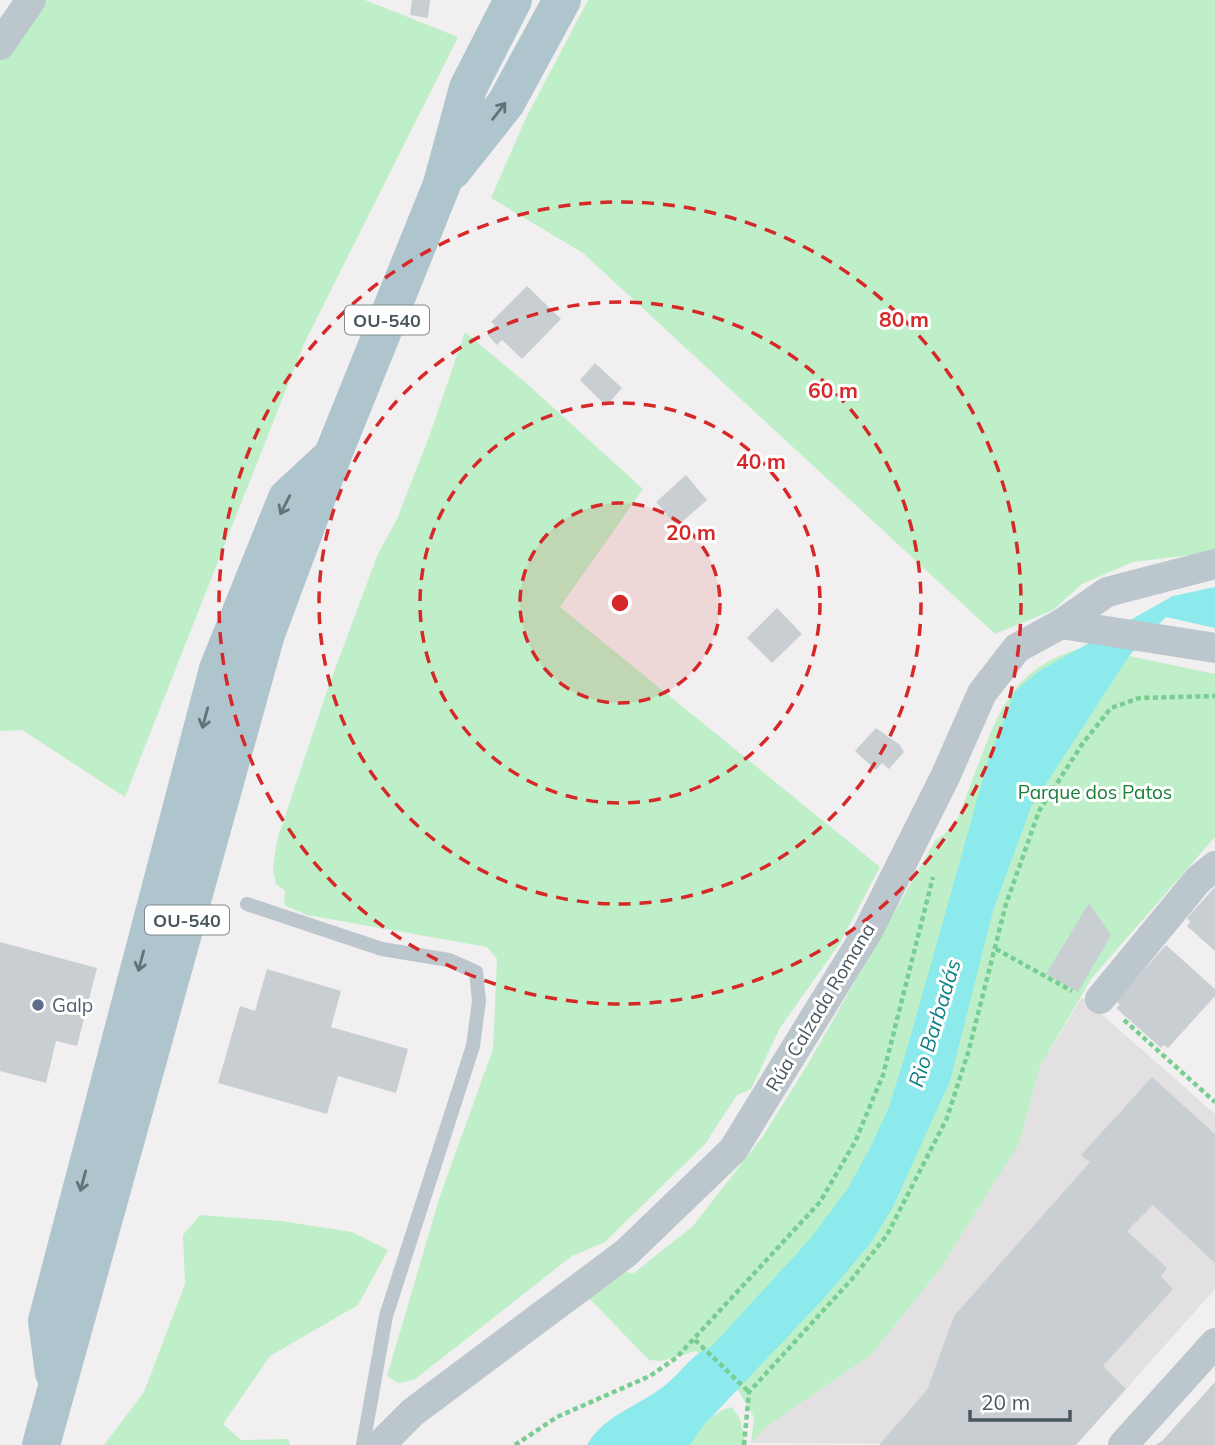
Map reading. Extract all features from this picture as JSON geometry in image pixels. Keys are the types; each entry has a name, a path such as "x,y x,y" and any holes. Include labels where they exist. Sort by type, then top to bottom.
{"main road":[{"name":"OU-540","path":"41,1445 266,634 332,457 442,184 468,88 513,0"},
{"name":"OU-540","path":"442,184 506,103 562,0"}],"street":[{"path":"0,45 31,0"},
{"name":"Rúa Calzada Romana","path":"380,1445 413,1412 626,1253 733,1150 868,931 945,777 982,693 1017,648 1061,624 1107,592 1215,564"},
{"path":"1061,624 1207,646"},
{"path":"1100,999 1198,880 1215,866"},
{"path":"1123,1445 1215,1343"}],"lane":[{"path":"247,904 382,948 449,960 476,972 479,1001 473,1046 386,1316 363,1445"}],"path":[{"path":"745,1445 749,1392 852,1279 887,1235 947,1118 1006,904 1039,811 1083,743 1111,708 1139,698 1215,696"},
{"path":"515,1445 557,1417 650,1376 676,1358 820,1202 855,1142 883,1075 937,863"},
{"path":"996,948 1077,993 1100,999 1215,1102"},
{"path":"695,1340 749,1392"}],"shaded area":[{"path":"1082,997 1215,1114 1215,1289 1076,1445 751,1443 766,1427 871,1355 940,1269 1019,1144 1040,1067"}],"green space":[{"path":"47,0 365,0 458,37 304,344 125,797 22,730 0,731 0,60"},
{"path":"588,0 1215,0 1215,552 1133,562 1082,584 1053,610 995,634 583,253 491,198 526,118"},
{"path":"465,332 525,382 643,489 560,607 880,867 840,943 780,1028 751,1089 737,1095 705,1144 605,1242 572,1256 414,1380 398,1383 387,1376 440,1196 493,1049 497,959 487,947 307,915 284,905 285,891 276,884 273,868 277,840 328,688 378,554 397,519 429,437"},
{"name":"Parque dos Patos","path":"1079,649 1129,656 1215,674 1215,837 1091,979 1040,1067 1019,1144 940,1269 871,1355 766,1427 751,1443 754,1417 739,1392 696,1351 661,1361 649,1360 586,1295 623,1272 634,1273 693,1226 763,1136 808,1064 935,841 949,830 957,819 986,743 1006,703 1018,686 1034,671 1054,658"},
{"path":"200,1215 281,1221 352,1232 388,1250 358,1305 270,1356 223,1424 241,1440 288,1439 290,1445 104,1445 144,1392 185,1284 183,1235"},
{"path":"732,1407 740,1419 746,1445 690,1445 702,1427 713,1417"}],"water":[{"name":"Rio Barbadás","path":"1215,587 1215,628 1166,617 1129,656 1031,807 993,911 950,1081 892,1209 870,1244 826,1296 704,1425 690,1445 587,1445 603,1425 659,1390 693,1358 711,1347 811,1238 848,1188 889,1107 988,761 1015,691 1039,671 1173,596"}],"building":[{"path":"412,0 430,0 428,18 410,15"},
{"path":"527,286 561,319 522,359 502,340 497,345 487,334 495,325 491,322"},
{"path":"595,363 622,388 606,406 580,380"},
{"path":"686,475 707,500 677,526 656,502"},
{"path":"777,608 802,634 772,663 747,638"},
{"path":"876,728 900,745 904,752 889,769 882,763 876,770 855,751"},
{"path":"1215,887 1215,951 1187,926 1190,922 1187,918"},
{"path":"1089,903 1111,935 1078,992 1046,974"},
{"path":"0,942 97,968 77,1046 56,1041 46,1083 0,1071"},
{"path":"1166,945 1215,989 1215,996 1168,1048 1164,1045 1161,1048 1116,1008 1120,1005 1116,1001"},
{"path":"267,969 341,991 331,1027 408,1049 396,1093 338,1076 327,1114 218,1083 240,1006 255,1011"},
{"path":"1152,1077 1215,1134 1215,1263 1153,1205 1127,1231 1167,1268 1161,1276 1173,1289 1103,1366 1126,1389 1076,1445 879,1445 927,1390 954,1316 1090,1162 1081,1155"},
{"path":"1215,1382 1215,1445 1156,1445 1163,1440"}],"place":[{"name":"Galp","path":"38,1005"}]}
